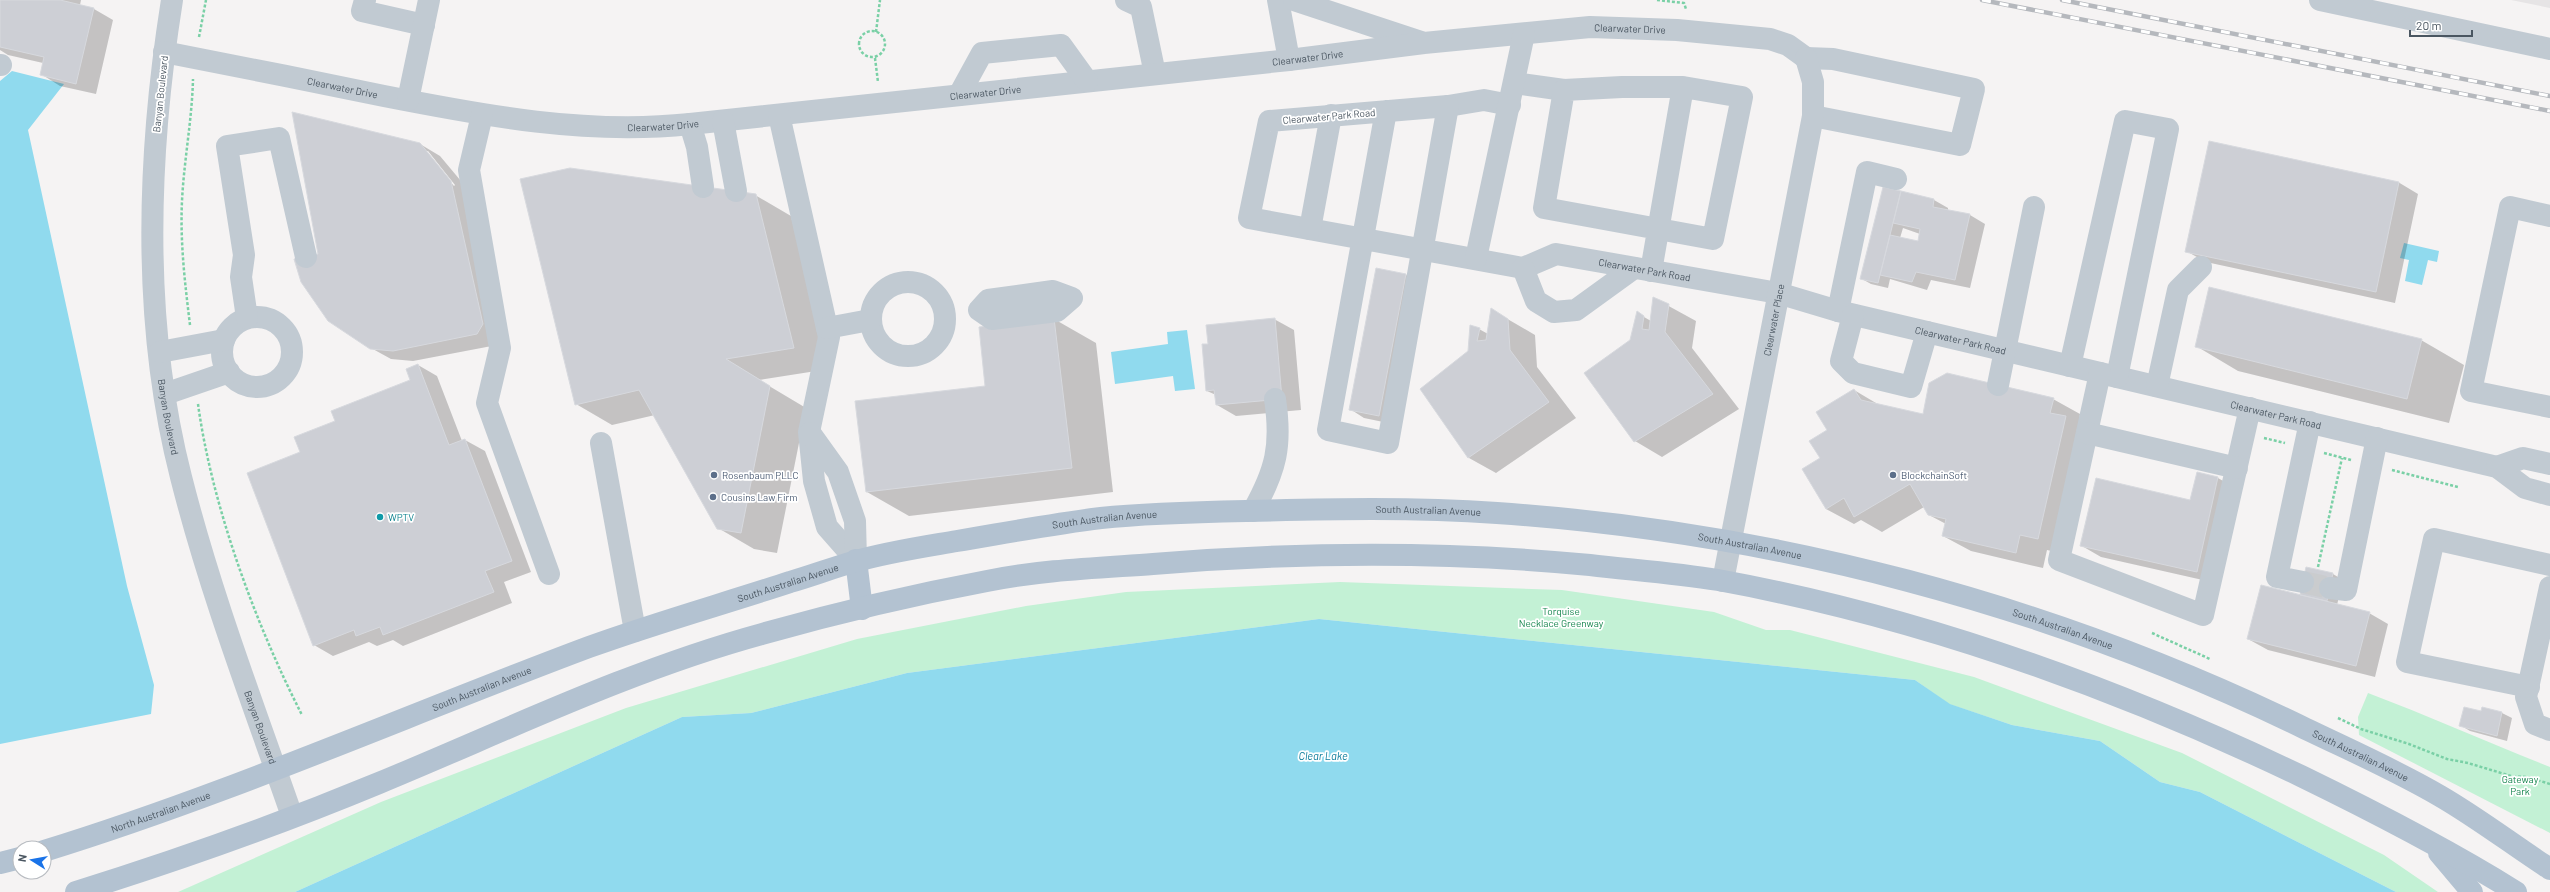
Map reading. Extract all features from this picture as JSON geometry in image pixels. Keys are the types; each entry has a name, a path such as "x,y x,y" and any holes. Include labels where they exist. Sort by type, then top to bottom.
{"main road":[{"name":"South Australian Avenue","path":"276,770 342,742 635,631 856,560 1021,530 1096,519 1181,513 1319,508 1414,509 1498,513 1601,522 1732,541 1853,566 1952,592 2050,623 2146,658 2241,698 2398,773 2444,798 2550,869"},
{"path":"76,892 215,847 372,786 566,704 668,664 760,634 994,579 1191,561 1297,555 1472,556 1662,572 1723,581 1828,604 1927,630 2047,669 2122,696 2216,735 2428,840 2516,892"},
{"path":"856,560 862,609"},
{"name":"North Australian Avenue","path":"52,848 124,826 276,770"},
{"path":"2444,798 2550,850"},
{"path":"2428,840 2472,892"},
{"path":"0,863 12,860"}],"street":[{"name":"Banyan Boulevard","path":"172,0 164,52 152,173 155,305 165,394 180,475 201,548 292,816"},
{"path":"365,0 362,11 424,25"},
{"path":"408,100 429,0"},
{"path":"1126,0 1141,7 1155,74"},
{"path":"1278,0 1289,60"},
{"path":"1294,0 1424,43"},
{"path":"2320,0 2550,49"},
{"name":"Clearwater Drive","path":"164,52 482,115 555,125 616,128 723,121 1289,60 1424,43 1590,27 1677,30 1770,39 1788,45 1806,58"},
{"path":"1476,258 1515,83 1524,34"},
{"path":"960,95 982,53 1061,45 1087,81"},
{"path":"1806,58 1833,59 1974,89 1960,145 1813,116"},
{"name":"Clearwater Place","path":"1723,581 1732,541 1778,293 1813,116 1813,82 1806,58"},
{"path":"1515,83 1564,90 1622,87 1683,87 1742,97 1713,239 1544,208 1564,90"},
{"path":"1523,268 1536,301 1554,312 1576,310 1642,269 1659,230 1683,87"},
{"name":"Clearwater Park Road","path":"1510,105 1484,100 1448,106 1269,120 1249,218 1476,258 1523,268 1556,254 1778,293 1846,313 2497,467"},
{"path":"1386,111 1328,430 1388,444 1424,250 1448,106"},
{"path":"482,115 469,170 500,348 487,403 549,574"},
{"path":"778,115 829,337 809,432 814,481 827,528 856,560"},
{"path":"1310,229 1331,115"},
{"path":"723,121 736,192"},
{"path":"2070,366 2125,121 2168,128 2108,375 2087,433 2059,560 2203,615 2250,408"},
{"path":"690,124 697,147 703,187"},
{"path":"253,317 256,287 248,259 244,255 227,146 279,138 306,256"},
{"path":"1896,179 1867,172 1846,313 1841,361 1853,373 1919,389 1926,332"},
{"path":"1998,385 2034,207"},
{"path":"2550,216 2510,207 2471,391 2550,407"},
{"path":"2157,386 2178,290 2201,267"},
{"path":"909,282 921,284 932,290 940,299 944,311 945,323 935,345 926,352 914,357 895,354 879,344 873,333 870,320 872,308 878,297 886,289 897,283 909,282"},
{"path":"944,311 979,310 988,300 1028,304"},
{"path":"253,317 275,322 287,334 291,345 292,357 288,368 276,381 259,387 247,386 237,381 229,372 222,351 224,340 237,322 253,317"},
{"path":"827,328 870,320"},
{"path":"160,352 224,340"},
{"path":"165,394 229,372"},
{"path":"1253,511 1268,484 1274,465 1279,430 1275,400"},
{"path":"2310,422 2278,577 2310,576"},
{"path":"2087,433 2237,468"},
{"path":"2330,588 2346,590 2377,438"},
{"path":"601,443 635,631"},
{"path":"2497,467 2522,458 2550,464"},
{"path":"2497,467 2525,488 2550,494"},
{"path":"2529,687 2407,662 2434,539 2550,565"},
{"path":"2550,587 2526,697 2535,724 2550,730"}],"path":[{"path":"200,32 206,0"},
{"path":"876,32 880,0"},
{"path":"1657,0 1684,3 1686,9"},
{"path":"867,32 876,32 883,36 886,45 882,53 875,58 863,54 859,42 867,32"},
{"path":"875,58 878,82"},
{"path":"190,326 184,281 182,201 193,104 192,80"},
{"path":"199,409 214,479 238,567 302,715"},
{"path":"2310,576 2342,458"},
{"path":"2152,633 2217,663"},
{"path":"2332,715 2360,728 2410,744 2447,759 2468,763 2511,776 2527,777 2550,784"}],"shaded area":[{"path":"2511,0 2550,0 2550,8"}],"green space":[{"name":"Torquise Necklace Greenway","path":"1340,582 1562,590 1714,612 1766,630 1790,630 1974,677 2182,753 2384,855 2438,892 2396,892 2200,792 2160,782 2100,741 2012,725 1949,704 1915,680 1319,619 907,673 751,713 682,717 295,892 178,892 381,802 626,708 857,639 1026,606 1126,592"},
{"name":"Gateway Park","path":"2368,693 2550,767 2550,833 2359,735 2358,717"}],"water":[{"path":"12,71 64,84 28,130 127,586 154,685 151,714 0,744 0,81"},
{"path":"2404,243 2439,251 2437,262 2428,260 2422,285 2405,281 2409,260 2400,258"},
{"path":"1187,330 1195,389 1175,391 1173,376 1115,384 1111,352 1168,344 1167,332"},
{"name":"Clear Lake","path":"1319,619 1915,680 1950,704 2012,725 2100,741 2160,782 2200,792 2396,892 295,892 682,717 751,713 907,673"}],"building":[{"path":"0,0 60,0 94,8 76,84 40,75 44,57 0,47"},
{"path":"292,112 420,143 451,181 483,324 477,334 393,351 370,349 328,321 301,282 294,259 318,254"},
{"path":"2209,141 2399,182 2376,292 2185,252"},
{"path":"570,168 756,194 794,348 726,359 770,386 741,533 717,529 639,390 575,405 520,179"},
{"path":"1883,187 1901,191 1878,283 1860,279"},
{"path":"1901,191 1934,199 1933,207 1970,214 1955,280 1916,272 1912,282 1880,275 1890,235 1918,241 1920,229 1893,223"},
{"path":"1376,268 1406,274 1379,416 1349,410"},
{"path":"2209,287 2422,339 2407,399 2195,347"},
{"path":"1653,297 1669,304 1665,332 1713,394 1634,442 1584,373 1630,340 1637,311 1644,316 1642,329 1649,330"},
{"path":"1491,308 1508,319 1510,350 1549,402 1468,458 1420,389 1468,351 1470,325 1480,328 1477,341 1486,340"},
{"path":"1054,318 1072,468 866,492 855,401 985,386 979,327"},
{"path":"1275,318 1282,399 1216,405 1214,390 1206,391 1202,344 1208,344 1206,325"},
{"name":"WPTV","path":"418,364 449,445 465,439 512,561 485,571 494,592 383,635 380,627 356,636 354,630 313,646 247,473 300,452 294,437 335,421 331,411 410,380 406,369"},
{"path":"1947,373 2054,398 2050,413 2066,416 2038,539 2020,535 2016,553 1942,536 1946,519 1928,515 1910,484 1854,517 1844,498 1826,509 1802,469 1820,458 1809,441 1827,430 1816,412 1854,389 1861,400 1923,414 1929,383"},
{"path":"2197,472 2218,477 2197,572 2080,546 2096,478 2190,500"},
{"path":"2306,567 2333,573 2327,601 2300,595"},
{"path":"2261,585 2370,612 2356,666 2247,639"},
{"path":"2464,707 2481,711 2482,707 2502,712 2497,736 2459,726"}],"tunnel":[{"path":"2303,582 2330,588"}],"railway":[{"path":"1982,0 2550,111"},
{"path":"2062,0 2550,96"}],"place":[{"name":"Rosenbaum PLLC","path":"714,475"},
{"name":"BlockchainSoft","path":"1893,475"},
{"name":"Cousins Law Firm","path":"713,497"},
{"name":"WPTV","path":"380,517"}]}
